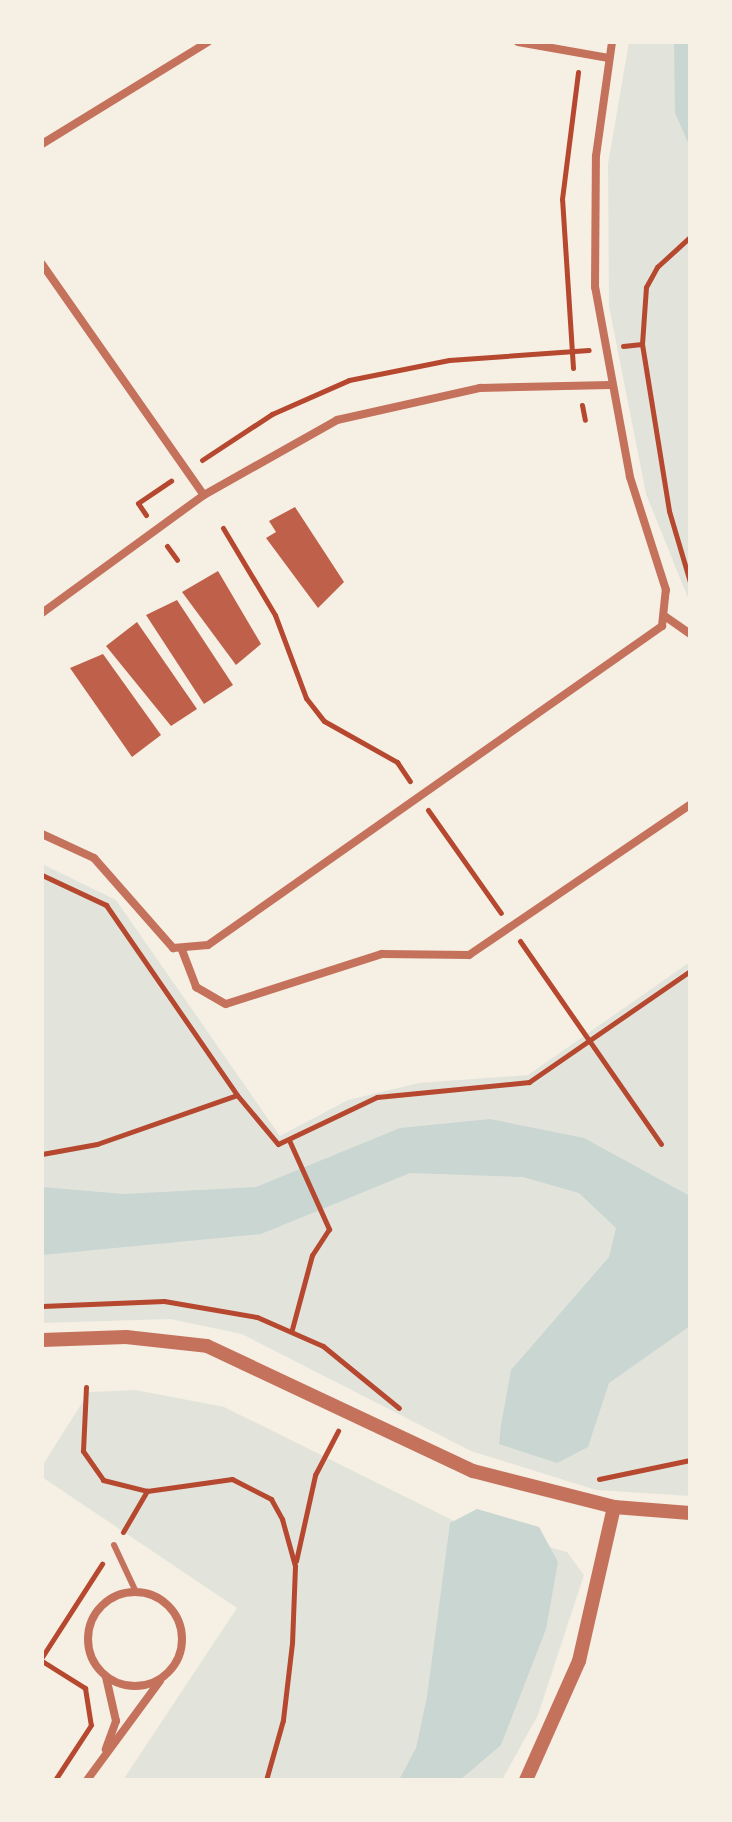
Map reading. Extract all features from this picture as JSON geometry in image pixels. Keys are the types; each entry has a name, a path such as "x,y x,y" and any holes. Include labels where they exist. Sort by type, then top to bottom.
{"street":[{"path":"42,146 208,42"},
{"path":"518,42 609,58"},
{"path":"612,42 592,226 602,348 666,590 666,617"},
{"path":"42,264 204,495"},
{"path":"42,613 204,495 284,445 388,403 480,388 610,385"},
{"path":"666,617 690,634"},
{"path":"42,834 94,858 161,939 182,950 208,945 666,617"},
{"path":"182,950 196,987 226,1004 382,954 469,955 690,805"},
{"path":"42,1340 126,1337 207,1346 473,1471 562,1497 614,1507 690,1513"},
{"path":"526,1780 579,1661 614,1507"},
{"path":"87,1780 180,1657 181,1627 164,1601 136,1592 108,1600 91,1623 90,1652 106,1676 116,1721 105,1754"},
{"path":"106,1676 132,1687 160,1680"}],"lane":[{"path":"114,1545 136,1592"}],"path":[{"path":"581,53 562,199 569,353 585,420"},
{"path":"690,237 646,287 642,344 669,511 690,582"},
{"path":"177,560 138,503 272,414 349,380 449,360 569,353 642,344"},
{"path":"42,875 106,905 268,1139 289,1140 318,1119 377,1097 529,1082 690,971"},
{"path":"587,1042 661,1144"},
{"path":"42,1154 97,1144 237,1095"},
{"path":"289,1140 328,1215 292,1329"},
{"path":"266,1780 283,1720 295,1566 315,1475 365,1381"},
{"path":"86,1387 81,1433 92,1468 103,1480 147,1491 205,1479 255,1488 282,1519 295,1566"},
{"path":"584,1478 690,1460"},
{"path":"55,1780 91,1725 85,1688 42,1659 147,1491"}],"shaded area":[{"path":"629,42 690,42 690,603 646,494 609,306 608,164"},
{"path":"674,42 690,42 690,147 675,113"},
{"path":"42,864 116,900 280,1136 348,1100 419,1083 528,1075 690,962 690,1496 596,1490 471,1451 242,1334 170,1319 42,1323"},
{"path":"490,1119 584,1138 690,1196 690,1326 609,1383 588,1447 557,1463 499,1444 511,1370 609,1257 616,1228 579,1193 523,1177 410,1173 261,1234 42,1255 42,1187 124,1194 256,1187 400,1128"},
{"path":"136,1390 224,1407 452,1520 567,1552 584,1575 538,1715 502,1780 123,1780 237,1608 42,1477 42,1466 89,1392"},
{"path":"477,1509 539,1527 558,1562 546,1629 501,1745 460,1780 399,1780 416,1748 427,1697 450,1523"}],"building":[{"path":"295,507 344,582 318,608 266,538 276,532 269,521"},
{"path":"218,571 261,644 236,665 182,592"},
{"path":"177,600 233,685 204,704 146,615"},
{"path":"137,622 197,709 171,726 106,646"},
{"path":"103,654 161,735 132,757 70,668"}]}
